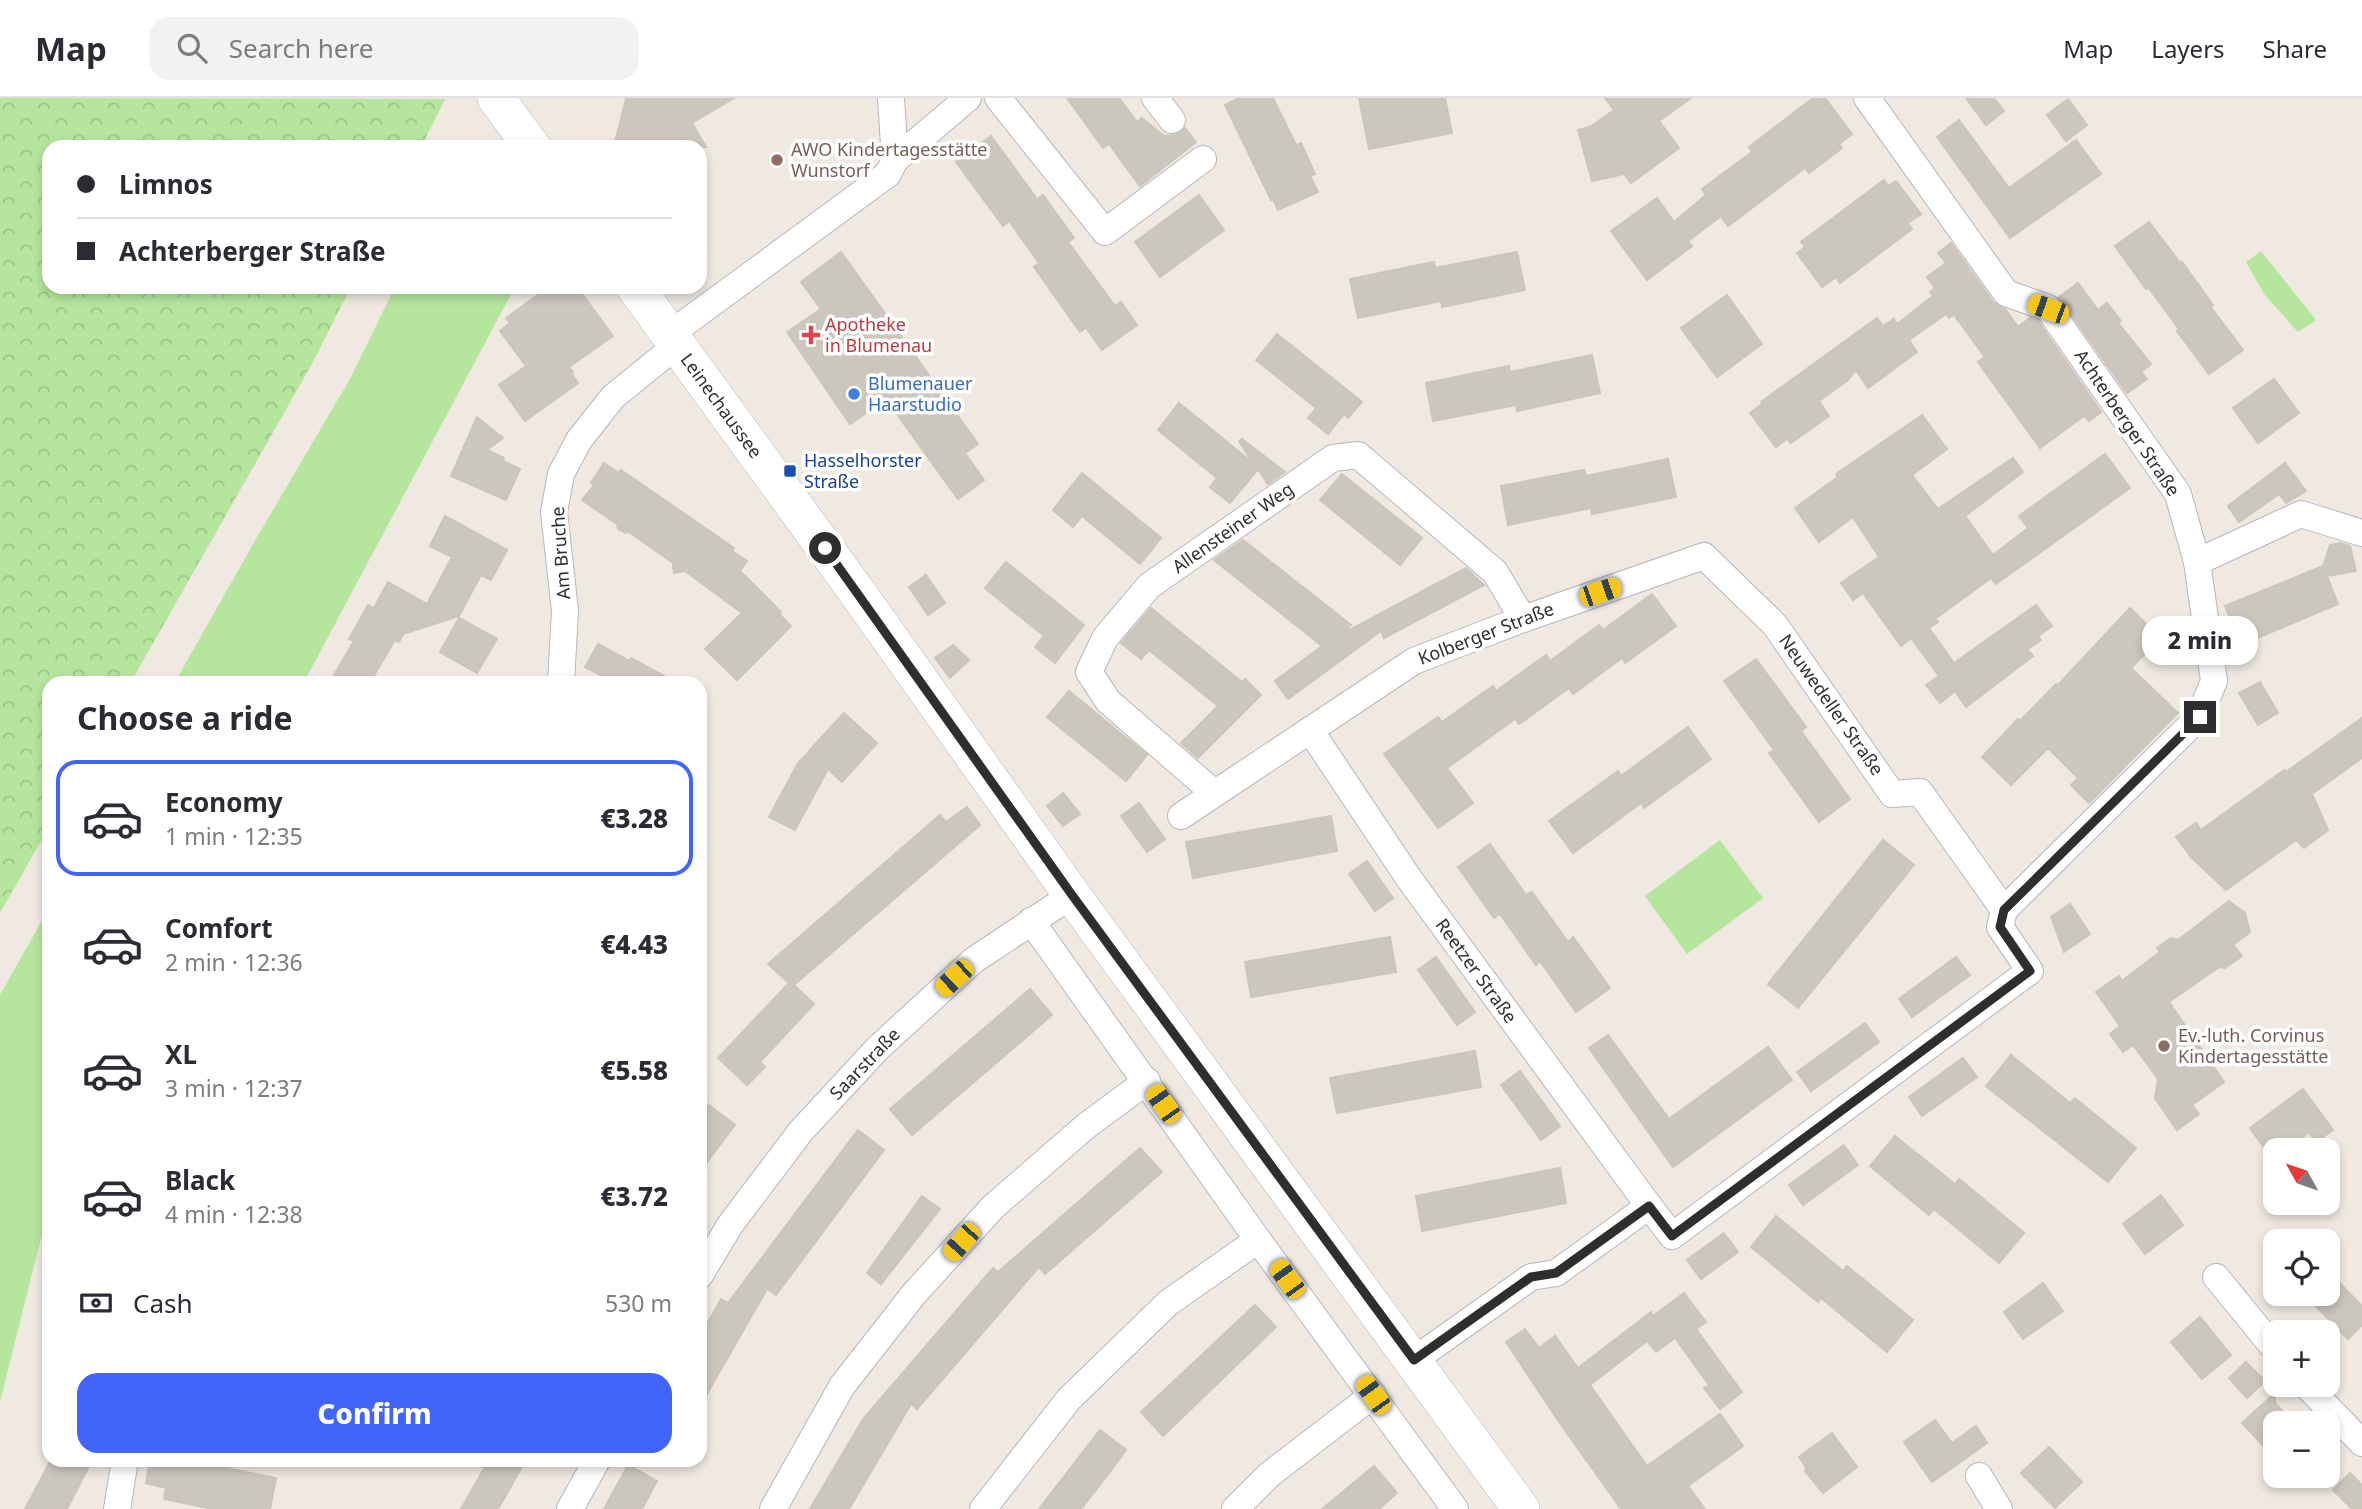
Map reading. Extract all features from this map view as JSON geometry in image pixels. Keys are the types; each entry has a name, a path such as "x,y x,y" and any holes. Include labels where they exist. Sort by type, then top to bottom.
{"street":[{"path":"496,98 527,140"},
{"path":"891,98 895,160"},
{"path":"673,339 888,174 895,160 968,98"},
{"path":"998,98 1105,232 1203,159"},
{"path":"1155,98 1172,120"},
{"name":"Achterberger Straße","path":"1867,98 2006,293 2048,309 2064,331 2178,494 2197,562 2214,681 2200,717 2004,910"},
{"name":"Leinechaussee","path":"640,294 857,592 1072,895 1521,1509"},
{"name":"Am Bruche","path":"561,676 565,611 554,512 561,474 579,440 613,397 673,339"},
{"name":"Allensteiner Weg","path":"1213,792 1108,701 1088,672 1105,638 1149,586 1333,458 1358,455 1387,478 1495,572 1523,619"},
{"path":"2197,562 2301,514 2362,533"},
{"name":"Kolberger Straße","path":"1181,816 1213,792 1414,660 1704,556"},
{"name":"Neuwedeller Straße","path":"1704,556 1775,625 1892,794 1920,792 2004,910"},
{"name":"Reetzer Straße","path":"1310,730 1410,880 1672,1236 2030,971 2000,927 2004,910"},
{"name":"Saarstraße","path":"707,1263 730,1225 809,1122 878,1048 974,960 1072,895"},
{"path":"1031,921 1258,1240 1455,1509"},
{"path":"773,1509 842,1386 914,1294 993,1207 1087,1126 1147,1081"},
{"path":"1414,1360 1531,1277 1556,1273 1649,1206"},
{"path":"984,1509 1069,1399 1168,1303 1258,1240"},
{"path":"2216,1278 2263,1335"},
{"path":"1236,1509 1269,1475 1373,1395"},
{"path":"2318,1397 2362,1443"},
{"path":"117,1509 124,1467"},
{"path":"570,1509 593,1467"},
{"path":"1979,1476 1999,1509"}],"green space":[{"path":"0,98 445,99 424,140 42,140 42,294 347,294 313,362 134,676 42,676 42,839 0,913"},
{"path":"2261,251 2316,320 2298,332 2264,294 2246,262"},
{"path":"392,294 511,294 307,676 178,676 256,539 350,379"},
{"path":"1720,840 1763,898 1687,954 1645,896"},
{"path":"42,920 42,1234 0,1402 0,995"}],"building":[{"path":"626,98 734,98 692,123 702,140 616,140"},
{"path":"1067,98 1119,98 1137,122 1142,118 1164,136 1175,135 1185,128 1196,142 1140,186 1109,144 1103,148"},
{"path":"1239,98 1273,98 1296,145 1301,143 1315,174 1310,176 1318,192 1278,210 1225,105"},
{"path":"1359,98 1445,98 1452,133 1369,149"},
{"path":"1605,98 1691,98 1659,121 1679,148 1631,183 1624,174 1592,181 1578,130 1590,127 1614,110"},
{"path":"1813,98 1825,98 1852,134 1839,144 1842,148 1809,173 1805,168 1728,226 1721,216 1688,241 1692,246 1647,280 1611,231 1657,198 1674,222 1706,195 1702,189 1752,152 1749,147"},
{"path":"1966,98 1994,98 2004,111 1986,125"},
{"path":"2068,99 2087,125 2066,141 2047,115"},
{"path":"1959,120 2009,188 2076,140 2101,174 2010,238 1937,137"},
{"path":"991,136 1037,199 1043,195 1074,238 1068,242 1115,306 1121,302 1137,325 1102,350 1086,328 1080,332 1034,267 1039,263 1009,221 1003,226 956,162"},
{"path":"1884,180 1888,186 1896,181 1921,214 1908,223 1912,229 1840,283 1836,277 1822,287 1797,253 1805,247 1801,242"},
{"path":"1199,195 1224,230 1160,277 1135,242"},
{"path":"2149,222 2181,264 2182,262 2243,350 2209,374 2177,331 2179,329 2115,246"},
{"path":"1951,243 1993,302 2006,310 2018,327 2030,318 2038,321 2101,412 2089,421 2084,416 2040,448 1978,362 1985,357 1954,315 1949,318 1946,314 1909,340 1917,352 1868,388 1856,370 1848,380 1819,401 1829,416 1791,443 1787,439 1776,447 1750,413 1762,404 1761,402 1877,318 1883,326 1894,319 1897,324 1933,296 1930,292 1935,288 1927,277 1946,263 1938,253"},
{"path":"841,252 978,444 965,453 984,480 958,499 886,399 850,424 787,332 821,309 801,282"},
{"path":"1517,252 1525,290 1442,307 1441,301 1358,318 1350,279 1434,262 1435,268"},
{"path":"2078,283 2098,310 2107,303 2121,321 2118,323 2151,364 2141,372 2147,379 2127,393 2059,297"},
{"path":"539,294 582,294 613,336 569,367 578,383 525,421 499,385 526,366 500,331 510,323 506,318"},
{"path":"1727,295 1762,344 1717,377 1681,328"},
{"path":"1277,334 1362,402 1348,418 1344,414 1328,434 1308,418 1316,408 1256,360"},
{"path":"1592,355 1600,393 1517,411 1516,405 1433,421 1426,383 1509,366 1510,372"},
{"path":"2274,379 2299,413 2258,443 2233,408"},
{"path":"1179,403 1253,463 1239,441 1242,439 1285,472 1268,484 1258,469 1230,503 1210,487 1217,478 1158,430"},
{"path":"1922,415 1947,449 1912,475 1938,509 2013,458 2023,472 1965,516 1993,555 2028,528 2019,516 2105,454 2130,488 1996,584 1991,578 1935,619 1938,622 1929,628 1954,663 2036,605 2052,626 2038,636 2041,640 2027,649 2033,656 1966,707 1955,691 1940,703 1926,685 1939,676 1911,638 1901,646 1863,593 1853,600 1841,583 1879,557 1853,517 1819,542 1795,508 1838,477 1836,474"},
{"path":"477,417 503,438 487,450 520,469 506,500 451,476"},
{"path":"1668,459 1676,497 1592,514 1591,508 1508,525 1501,486 1584,470 1586,476"},
{"path":"604,463 618,473 621,470 734,548 732,551 747,561 740,571 781,612 779,614 791,626 737,680 705,649 742,613 685,571 674,573 673,563 629,532 618,529 617,524 582,500 594,485 591,483"},
{"path":"2285,463 2306,491 2286,503 2279,494 2239,522 2228,506"},
{"path":"1082,473 1161,538 1140,564 1082,516 1073,527 1053,510"},
{"path":"1342,474 1422,538 1400,565 1320,500"},
{"path":"445,516 507,550 491,580 481,575 459,616 403,634 399,642 395,640 374,676 334,676 354,641 349,639 368,605 374,608 388,582 427,604 452,557 430,546"},
{"path":"1243,540 1351,625 1344,633 1466,568 1484,585 1384,638 1381,631 1288,699 1275,681 1322,646 1214,560"},
{"path":"2340,543 2350,546 2356,571 2327,576 2338,604 2241,645 2225,606 2323,566 2330,545"},
{"path":"1006,562 1084,625 1055,663 1035,647 1044,636 985,588"},
{"path":"926,575 945,603 928,615 909,587"},
{"path":"1652,594 1676,626 1625,663 1622,658 1573,694 1569,688 1519,724 1515,719 1447,768 1473,803 1438,828 1384,754 1438,717 1442,722 1493,686 1496,691 1546,655 1550,661 1599,625 1603,630"},
{"path":"1151,608 1242,682 1245,679 1261,695 1198,758 1181,743 1218,706 1149,650 1141,659 1121,643"},
{"path":"2130,608 2160,638 2131,668 2178,713 2089,803 2071,785 2078,778 2048,748 2011,785 1982,757 2018,719 2020,721 2056,684 2058,685"},
{"path":"459,618 497,639 477,673 440,652"},
{"path":"598,644 664,676 602,676 585,667"},
{"path":"953,645 969,660 950,678 935,658"},
{"path":"1756,659 1806,727 1801,731 1850,799 1819,822 1769,753 1774,750 1724,681"},
{"path":"2260,682 2278,713 2258,725 2239,693"},
{"path":"1069,691 1147,755 1126,781 1047,717"},
{"path":"844,713 877,743 842,782 828,769 795,830 769,817 798,763"},
{"path":"2362,718 2362,758 2312,794 2328,830 2304,848 2296,840 2226,890 2191,857 2176,837 2196,823 2201,830"},
{"path":"1688,727 1711,759 1644,808 1641,803 1573,853 1549,821 1618,771 1621,776"},
{"path":"1063,793 1080,814 1063,826 1047,806"},
{"path":"1139,803 1165,839 1147,852 1121,816"},
{"path":"967,807 980,825 794,985 814,1004 760,1062 765,1067 747,1085 718,1058 789,983 768,964 940,815 946,822"},
{"path":"1331,816 1337,851 1193,878 1186,842"},
{"path":"1883,840 1914,865 1798,1008 1768,984"},
{"path":"1490,844 1526,895 1532,892 1568,942 1573,937 1610,988 1576,1012 1540,961 1536,965 1500,914 1494,918 1458,867"},
{"path":"1367,861 1393,898 1375,911 1349,874"},
{"path":"2229,901 2245,913 2250,932 2233,945 2242,956 2225,968 2219,967 2169,1002 2224,1082 2192,1105 2199,1114 2177,1130 2155,1098 2158,1079 2133,1045 2123,1052 2110,1034 2120,1026 2096,992 2119,976 2122,981 2160,952 2157,948 2171,938 2178,940"},
{"path":"2070,904 2090,934 2064,952 2051,917"},
{"path":"1390,937 1396,972 1251,997 1245,962"},
{"path":"1436,957 1475,1012 1457,1025 1418,970"},
{"path":"1956,957 1970,975 1912,1017 1899,999"},
{"path":"1030,989 1052,1015 912,1135 890,1109"},
{"path":"1865,1023 1879,1042 1811,1091 1797,1072"},
{"path":"1608,1035 1669,1119 1768,1047 1792,1080 1673,1167 1589,1048"},
{"path":"1475,1051 1481,1087 1337,1113 1330,1078"},
{"path":"2011,1055 2070,1103 2075,1098 2136,1148 2108,1182 1986,1086"},
{"path":"1963,1058 1977,1077 1922,1116 1909,1097"},
{"path":"1520,1071 1560,1126 1541,1140 1501,1085"},
{"path":"2303,1089 2333,1130 2322,1138 2313,1138 2309,1132 2301,1138 2263,1138 2263,1146 2250,1128"},
{"path":"709,1105 735,1125 707,1162"},
{"path":"858,1130 884,1150 776,1295 767,1289 707,1394 707,1324 721,1299 728,1303"},
{"path":"1895,1136 1955,1184 1959,1179 2024,1233 1999,1263 1934,1209 1929,1215 1870,1166"},
{"path":"1844,1145 1858,1165 1803,1205 1789,1185"},
{"path":"1140,1148 1162,1172 1045,1274 1039,1267 917,1409 911,1404 849,1509 810,1509 863,1419 993,1268 998,1272"},
{"path":"1560,1168 1566,1203 1422,1231 1416,1196"},
{"path":"2161,1195 2183,1225 2145,1254 2123,1224"},
{"path":"922,1196 940,1209 881,1284 867,1273"},
{"path":"1776,1216 1843,1271 1847,1266 1913,1320 1887,1352 1821,1298 1818,1302 1751,1247"},
{"path":"1724,1233 1738,1252 1701,1279 1687,1260"},
{"path":"2043,1283 2063,1311 2023,1339 2004,1312"},
{"path":"2340,1283 2362,1306 2362,1325 2348,1339 2340,1331 2340,1320 2329,1320 2316,1306 2340,1306"},
{"path":"1684,1293 1706,1322 1696,1329 1742,1392 1720,1409 1704,1388 1709,1385 1675,1338 1656,1352 1647,1341 1590,1385 1647,1466 1720,1414 1743,1446 1688,1486 1705,1509 1621,1509 1506,1342 1525,1329 1539,1348 1555,1336 1578,1368 1651,1312 1653,1316"},
{"path":"1255,1305 1276,1327 1163,1436 1141,1412"},
{"path":"2200,1317 2231,1355 2202,1379 2171,1342"},
{"path":"2246,1362 2263,1379 2263,1383 2247,1398 2229,1378"},
{"path":"2271,1397 2275,1397 2275,1403 2282,1411 2263,1411 2263,1445 2242,1423"},
{"path":"1935,1420 1952,1443 1976,1426 1987,1443 1932,1482 1904,1442"},
{"path":"1100,1430 1126,1450 1110,1472 1081,1509 1039,1509"},
{"path":"1832,1433 1857,1467 1823,1493 1805,1471 1806,1467 1799,1457"},
{"path":"2049,1447 2082,1482 2055,1508 2021,1473"},
{"path":"1374,1466 1397,1493 1379,1509 1322,1509"},
{"path":"47,1467 88,1467 67,1509 25,1509"},
{"path":"149,1467 226,1467 276,1478 270,1509 213,1509 164,1499 166,1488 146,1483"},
{"path":"485,1467 522,1467 498,1509 461,1509"},
{"path":"627,1467 657,1481 642,1509 604,1509"},
{"path":"2350,1473 2362,1485 2362,1509 2352,1509 2333,1490 2340,1488 2340,1483"}],"place":[{"name":"AWO Kindertagesstätte Wunstorf","path":"777,160"},
{"name":"Apotheke in Blumenau","path":"811,335"},
{"name":"Blumenauer Haarstudio","path":"854,394"},
{"name":"Hasselhorster Straße","path":"790,471"},
{"name":"Ev.-luth. Corvinus Kindertagesstätte","path":"2164,1046"}],"route":[{"path":"825,548 1072,895 1414,1360 1531,1277 1556,1273 1649,1206 1672,1236 2030,971 2000,927 2004,910 2200,717"}]}
